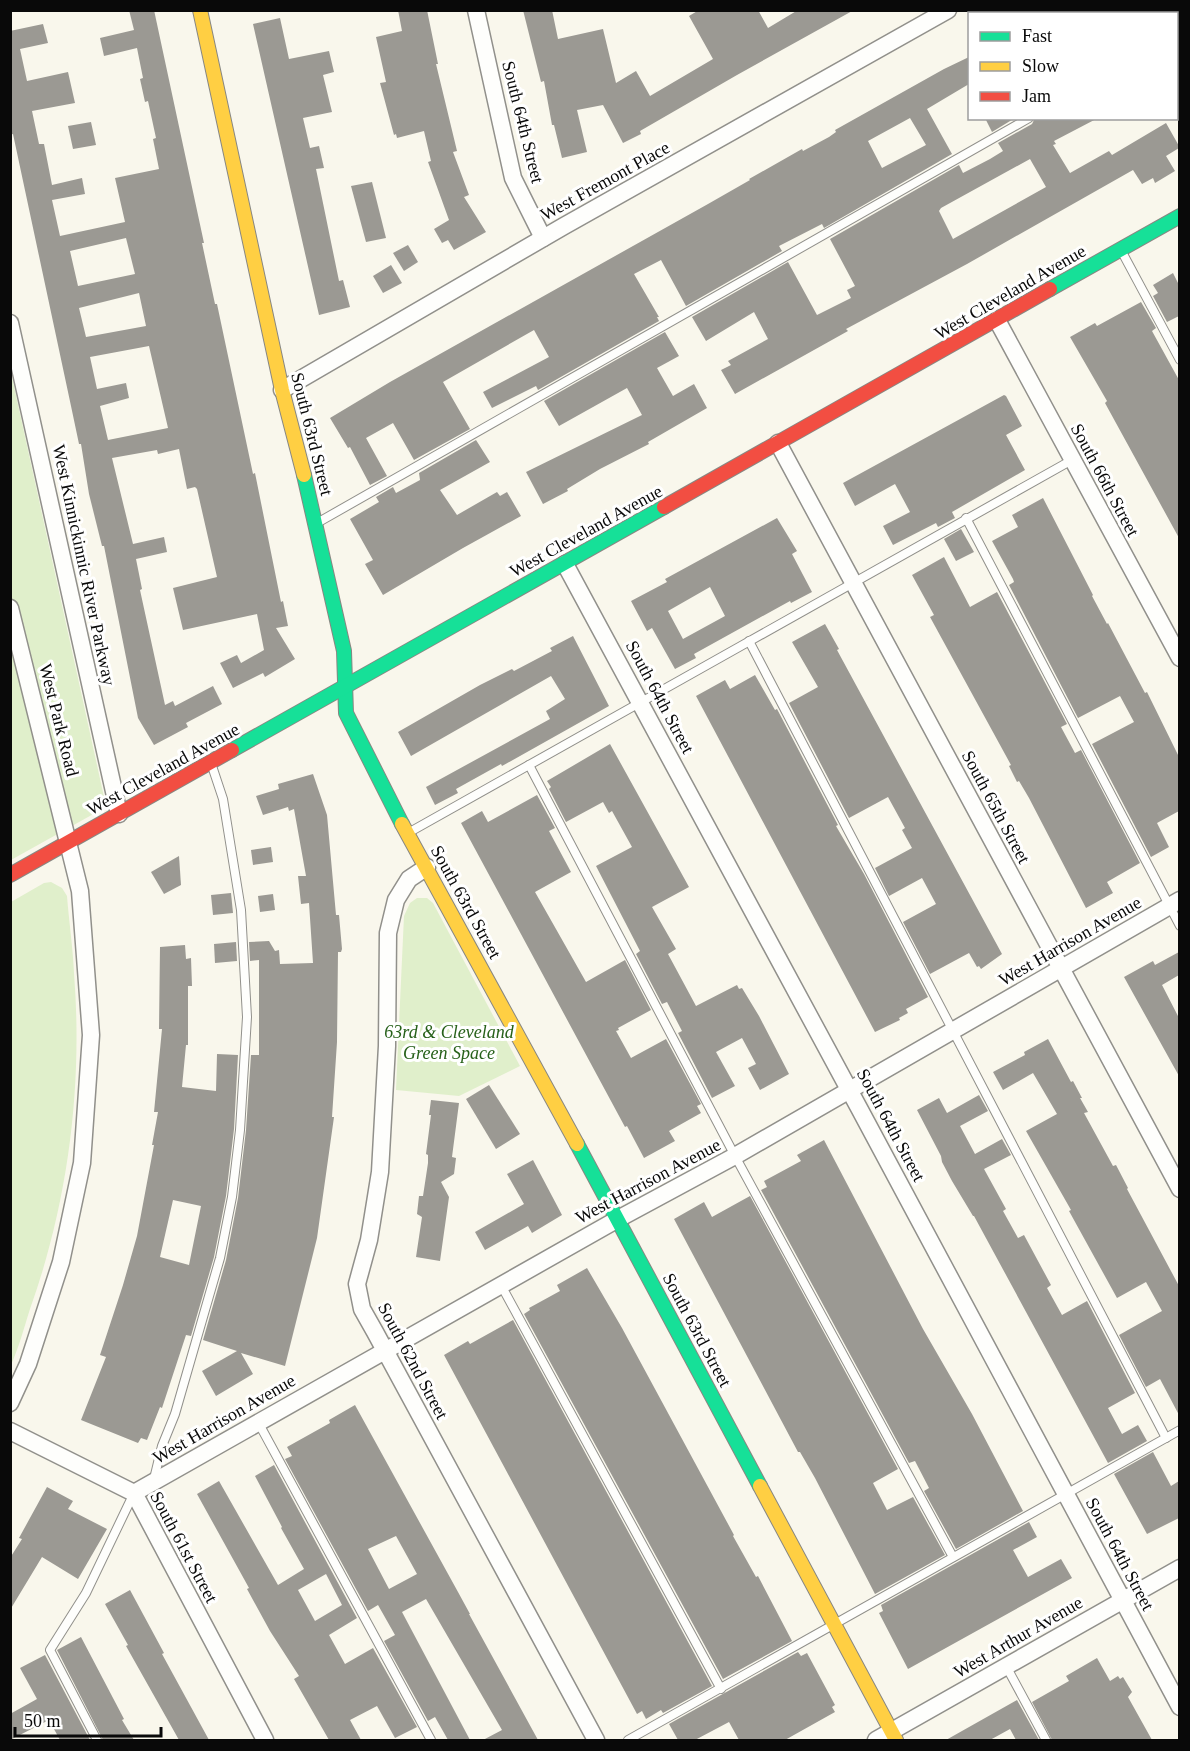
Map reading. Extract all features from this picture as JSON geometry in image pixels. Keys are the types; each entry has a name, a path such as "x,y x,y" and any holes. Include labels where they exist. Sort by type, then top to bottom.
{"street":[{"name":"South 63rd Street","path":"200,10 282,390 316,523 344,651 347,686 346,713 407,833 618,1219 833,1624 888,1738"},
{"name":"South 64th Street","path":"476,10 513,178 543,238"},
{"name":"West Fremont Place","path":"282,390 543,238 948,10"},
{"name":"West Cleveland Avenue","path":"10,875 1179,216"},
{"name":"South 66th Street","path":"997,320 1179,658"},
{"name":"West Kinnickinnic River Parkway","path":"10,324 119,814"},
{"name":"South 65th Street","path":"778,443 1179,1189"},
{"name":"South 64th Street","path":"565,564 850,1090 1179,1707"},
{"name":"West Park Road","path":"10,608 69,841"},
{"path":"10,1403 28,1364 61,1262 82,1163 91,1035 80,891 69,841"},
{"name":"South 62nd Street","path":"426,867 409,879 396,900 387,933 387,1046 380,1172 369,1240 357,1284 362,1309 384,1351 596,1740"},
{"name":"West Harrison Avenue","path":"134,1493 618,1219 735,1156 1174,903"},
{"name":"South 61st Street","path":"10,1431 134,1493 266,1740"},
{"name":"West Arthur Avenue","path":"888,1738 1006,1666 1179,1568"}],"lane":[{"path":"316,523 1025,120"},
{"path":"1120,249 1179,360"},
{"path":"407,833 641,704 852,582 1072,460"},
{"path":"966,518 1174,903 1179,926"},
{"path":"749,641 1166,1438"},
{"path":"154,1481 162,1446 175,1414 220,1258 232,1197 240,1130 247,1017 241,910 223,799 211,763"},
{"path":"529,765 735,1156 952,1557"},
{"path":"501,1285 721,1689"},
{"path":"258,1421 431,1740"},
{"path":"628,1740 1179,1430"},
{"path":"97,1740 50,1650 86,1593 134,1493"},
{"path":"1006,1666 1046,1740"}],"green space":[{"path":"10,368 104,797 104,803 97,812 11,860"},
{"path":"51,882 62,888 67,896 76,1016 74,1101 70,1144 54,1228 11,1365 11,902 44,883"},
{"name":"63rd & Cleveland Green Space","path":"417,898 427,898 433,903 520,1066 459,1096 396,1090 404,916 410,903"}],"building":[{"path":"129,10 154,10 215,304 217,304 288,626 276,628 295,659 265,677 263,673 233,688 220,663 237,655 241,663 264,650 257,614 183,630 173,588 217,577 197,489 195,487 187,489 179,449 158,454 157,450 112,458 133,544 164,537 167,552 136,559 142,589 140,590 165,705 173,701 175,706 213,686 222,704 186,723 188,727 154,745 138,718 104,546 102,546 89,494 81,444 79,444 13,134 10,135 10,31 43,24 48,43 20,49 27,81 68,72 75,103 32,111 39,144 44,144 52,185 82,178 85,194 52,200 60,236 125,222 115,178 159,169 153,139 156,138 148,101 145,102 140,79 143,78 137,48 104,56 100,38 134,30","holes":["126,238 135,274 78,286 70,251","139,293 146,326 86,337 79,308","149,346 168,428 108,440 100,406 129,398 126,383 97,389 90,357"]},
{"path":"398,10 427,10 438,64 436,64 457,151 453,152 469,195 464,197 486,232 454,250 448,240 442,243 434,229 449,220 428,162 431,161 424,131 397,138 396,134 394,135 380,83 386,82 376,37 402,31"},
{"path":"523,10 552,10 558,39 603,29 616,83 636,71 650,96 713,59 689,16 699,10 758,10 768,28 798,10 854,10 737,75 623,143 603,105 577,110 587,152 562,158 554,125 552,125 544,81 541,82"},
{"path":"280,18 289,59 329,51 334,72 323,75 332,112 303,118 310,148 319,146 324,168 316,169 339,281 343,280 350,307 319,315 253,24"},
{"path":"968,57 968,85 927,109 952,154 824,228 822,224 779,246 782,251 686,306 661,260 634,274 659,317 657,317 659,321 538,390 536,386 492,408 483,392 549,357 534,330 443,382 470,429 414,460 393,423 366,438 387,476 370,485 350,447 348,448 330,418 802,149 803,151 829,137 836,132 835,130","holes":["910,118 926,145 882,168 868,141"]},
{"path":"986,120 1012,120 992,132"},
{"path":"1034,120 1094,120 1054,141 1056,144 1053,145 1070,173 1109,151 1112,155 1166,123 1179,148 1166,156 1175,171 1155,183 1153,178 1142,184 1133,170 846,329 848,331 735,394 721,370 731,365 728,361 768,339 754,312 706,341 692,317 788,262 817,315 851,298 847,290 855,286 830,239 959,165 963,173 990,159 1003,151 998,143 1032,124","holes":["1030,159 1046,187 953,239 939,211 941,208"]},
{"path":"91,122 96,145 73,149 68,126"},
{"path":"372,182 386,238 366,242 351,186"},
{"path":"408,245 418,262 404,271 393,253"},
{"path":"391,265 402,283 383,293 373,276"},
{"path":"1173,273 1179,285 1179,316 1167,322 1153,296 1158,293 1153,285"},
{"path":"1141,302 1156,328 1152,331 1179,380 1179,538 1105,403 1107,401 1070,337 1095,323 1097,326"},
{"path":"665,332 679,356 657,368 673,396 694,384 707,408 543,504 526,472 642,415 627,388 559,426 544,401"},
{"path":"1004,395 1022,426 1006,435 1025,470 952,512 955,518 938,527 936,523 893,545 883,526 910,512 895,484 855,506 843,483"},
{"path":"476,440 490,462 440,490 457,515 497,492 500,496 507,492 521,516 383,595 365,564 373,560 350,519 379,502 376,497 393,487 396,493 420,480 419,473"},
{"path":"1043,498 1092,596 1145,693 1147,692 1179,757 1179,811 1157,823 1169,847 1151,857 1092,744 1134,722 1120,696 1078,718 1009,585 1014,582 1013,579 992,541 1018,527 1012,515"},
{"path":"777,518 797,551 792,554 812,592 791,603 790,601 694,654 696,658 675,669 652,628 647,631 631,601 667,582 665,579","holes":["710,587 725,616 683,639 668,611"]},
{"path":"961,529 974,552 956,561 944,539"},
{"path":"944,557 970,607 997,592 1067,724 1061,727 1075,753 1081,750 1140,863 1107,882 1113,893 1086,908 930,617 934,615 912,575"},
{"path":"825,624 1002,954 981,969 977,967 969,953 930,974 903,922 936,904 922,878 889,896 875,868 912,848 902,830 905,828 888,797 849,818 789,703 818,687 792,642"},
{"path":"573,636 609,706 456,789 458,793 435,805 426,787 550,719 546,711 565,699 551,676 411,756 398,732 480,685 512,669 514,671 552,651 550,648"},
{"path":"755,675 775,710 777,709 838,825 836,826 864,874 928,997 906,1009 908,1013 899,1018 900,1020 875,1032 696,696 725,680 730,689"},
{"path":"610,744 689,887 652,907 676,949 668,954 696,1006 737,985 739,989 742,988 789,1074 760,1090 748,1068 756,1064 742,1038 716,1052 735,1086 712,1098 678,1033 682,1031 667,1002 662,1004 636,954 640,951 596,866 632,847 612,811 609,813 603,802 566,822 549,789 551,787 547,781"},
{"path":"313,774 327,815 336,915 339,915 342,949 338,952 337,1042 332,1117 334,1117 317,1238 285,1366 241,1353 253,1374 216,1396 202,1371 237,1351 203,1340 226,1260 238,1198 246,1130 251,1055 259,1055 259,960 250,961 249,942 269,941 275,951 279,950 280,964 313,963 309,903 301,904 298,876 306,876 294,809 289,811 288,807 263,815 256,796 279,789 278,784"},
{"path":"537,795 555,828 549,831 571,872 535,892 586,982 625,960 651,1010 616,1031 631,1058 666,1039 701,1104 697,1106 701,1113 669,1131 675,1141 644,1158 627,1126 625,1127 461,823 482,811 488,822"},
{"path":"271,847 273,862 253,865 251,850"},
{"path":"179,856 181,885 164,894 151,872"},
{"path":"231,893 233,913 213,915 211,895"},
{"path":"273,894 275,910 260,912 258,896"},
{"path":"236,942 237,961 215,963 214,944"},
{"path":"185,945 186,959 191,958 192,986 188,986 188,1045 186,1045 182,1087 216,1091 217,1054 238,1055 234,1129 226,1196 214,1257 191,1336 186,1335 162,1408 160,1407 147,1440 141,1438 138,1443 81,1420 106,1357 100,1355 137,1236 154,1145 152,1145 158,1112 154,1112 162,1029 159,1029 160,947","holes":["173,1200 201,1206 189,1265 160,1257"]},
{"path":"1179,952 1179,975 1162,985 1179,1018 1179,1076 1124,977 1153,961 1155,965"},
{"path":"1048,1039 1082,1098 1080,1098 1088,1112 1084,1113 1113,1166 1116,1165 1179,1286 1179,1415 1160,1379 1146,1387 1119,1335 1162,1311 1146,1282 1117,1298 1026,1131 1057,1114 1033,1073 1003,1090 993,1072 1025,1055 1024,1052"},
{"path":"489,1085 520,1134 496,1149 466,1099"},
{"path":"979,1095 988,1111 960,1126 975,1154 1002,1139 1011,1155 984,1169 1006,1209 1003,1211 1018,1238 1024,1235 1051,1285 1047,1288 1062,1315 1087,1301 1135,1393 1108,1408 1122,1434 1138,1425 1147,1441 1108,1463 974,1216 952,1181 917,1110 939,1098 947,1113"},
{"path":"431,1100 459,1103 452,1157 456,1158 454,1174 441,1182 449,1197 440,1261 416,1257 422,1217 417,1214 419,1196 423,1196 428,1163 426,1154"},
{"path":"824,1140 923,1329 972,1414 1023,1511 956,1549 924,1491 929,1488 915,1461 909,1463 761,1190 767,1187 764,1181 801,1161 797,1155"},
{"path":"533,1160 562,1215 532,1233 528,1226 485,1250 475,1232 524,1204 507,1174"},
{"path":"750,1196 898,1469 873,1483 887,1510 913,1497 945,1555 875,1594 815,1478 798,1452 674,1219 704,1202 712,1217"},
{"path":"587,1268 792,1641 723,1679 524,1314 530,1310 529,1308 560,1291 557,1285"},
{"path":"513,1320 712,1686 663,1713 661,1710 646,1719 642,1711 637,1714 444,1355 468,1341 470,1344"},
{"path":"355,1405 538,1740 483,1740 502,1730 426,1599 402,1612 470,1740 448,1740 435,1717 428,1721 384,1641 395,1635 378,1605 368,1611 285,1459 292,1456 287,1447 330,1423 329,1420","holes":["396,1536 417,1574 389,1589 368,1549"]},
{"path":"1153,1452 1171,1486 1179,1481 1179,1518 1147,1534 1114,1474"},
{"path":"274,1465 357,1618 329,1635 345,1664 373,1648 417,1727 395,1738 377,1706 350,1720 361,1740 329,1740 294,1679 299,1676 270,1631 197,1494 219,1481 278,1585 304,1569 255,1476","holes":["326,1574 342,1605 315,1621 298,1590"]},
{"path":"47,1487 73,1501 68,1509 107,1529 78,1579 42,1557 10,1610 10,1558 22,1539 19,1538"},
{"path":"1029,1522 1037,1537 1013,1550 1028,1577 1061,1559 1072,1578 908,1669 879,1613 883,1611 881,1605"},
{"path":"130,1590 209,1740 179,1740 126,1646 128,1645 105,1604"},
{"path":"81,1637 134,1740 103,1740 57,1650"},
{"path":"798,1652 801,1656 807,1653 835,1705 832,1707 835,1712 785,1740 739,1740 729,1722 695,1740 678,1740 669,1724"},
{"path":"45,1655 90,1740 60,1740 49,1720 10,1740 10,1714 37,1699 20,1668"},
{"path":"1097,1658 1110,1681 1118,1676 1120,1679 1123,1677 1132,1692 1128,1697 1152,1740 1052,1740 1032,1702 1069,1681 1066,1676"},
{"path":"1017,1700 1039,1740 1016,1740 1010,1729 990,1740 946,1740"}],"traffic: fast":[{"path":"1050,289 1180,216"},
{"path":"304,475 344,651 346,713 402,824"},
{"path":"232,750 664,507"},
{"path":"577,1144 760,1486"}],"traffic: slow":[{"path":"200,10 282,390 304,475"},
{"path":"402,824 577,1144"},
{"path":"760,1486 896,1740"}],"traffic: jam":[{"path":"664,507 1050,289"},
{"path":"10,875 232,750"}]}
